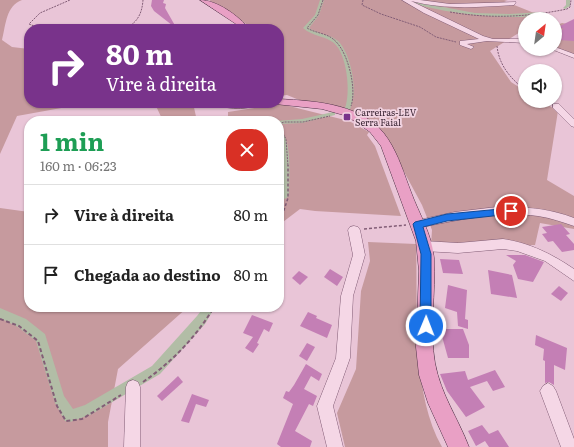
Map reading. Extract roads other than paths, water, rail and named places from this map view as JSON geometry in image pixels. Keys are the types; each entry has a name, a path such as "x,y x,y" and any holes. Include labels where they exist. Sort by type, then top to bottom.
{"main road":[{"path":"204,0 241,24"},
{"path":"284,102 323,105 343,111 373,129 383,141 418,224 424,246 427,278 425,347 428,374 441,410 459,447"}],"street":[{"path":"405,0 426,12 489,40"},
{"path":"413,0 455,5 514,3"},
{"path":"471,47 462,44 462,42 489,40 518,41"},
{"path":"562,52 574,56"},
{"path":"558,108 574,124"},
{"path":"418,224 447,217 511,211 536,211 574,222"},
{"path":"334,447 325,406 343,358 346,296 359,255 354,230"},
{"path":"424,246 458,248 503,244 518,246 549,258 574,276"},
{"path":"132,447 133,387"},
{"path":"548,391 569,447"}],"waterway":[{"path":"322,0 317,15 306,28 333,40 337,43 344,55 351,85 350,102 348,108"},
{"path":"565,8 568,6 568,0"},
{"path":"408,1 458,12 518,15"},
{"path":"284,122 302,121 333,114"},
{"path":"284,145 285,196"},
{"path":"0,313 22,323 41,338 59,399 70,416 88,410 156,370 207,312"}],"place":[{"name":"Carreiras-LEV Serra Faial","path":"347,117"}]}
